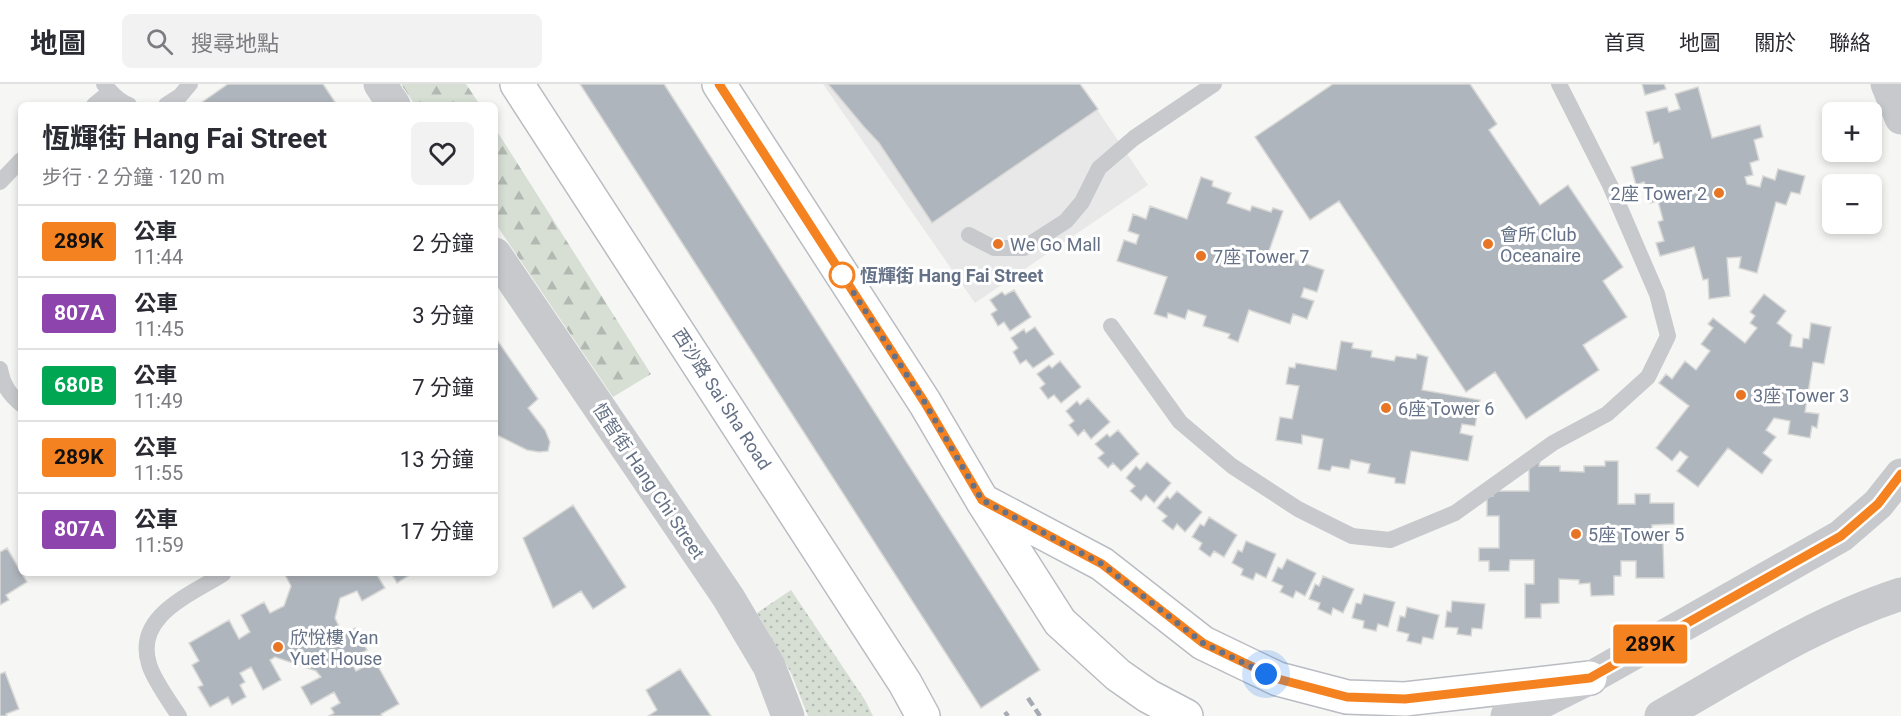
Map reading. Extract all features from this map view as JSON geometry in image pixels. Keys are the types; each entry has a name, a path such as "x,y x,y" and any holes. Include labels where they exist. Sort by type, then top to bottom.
{"main road":[{"name":"西沙路 Sai Sha Road","path":"517,84 905,682 923,716"},
{"path":"719,84 925,403 982,500 1060,622 1118,675 1148,696 1186,716"},
{"path":"982,500 1102,564 1203,643 1278,679 1347,697 1405,699 1590,678"}],"street":[{"path":"380,84 392,102"},
{"path":"1887,84 1901,118"},
{"name":"恆智街 Hang Chi Street","path":"498,258 733,606 769,666 789,716"},
{"path":"1507,716 1534,706 1590,678 1841,536 1878,504 1901,474"},
{"path":"1661,716 1827,623 1901,594"}],"lane":[{"path":"171,102 180,96 190,84"},
{"path":"969,235 994,248 1024,248 1066,221 1082,202 1099,168 1123,147 1214,84"},
{"path":"1111,326 1180,422 1232,466 1298,509 1352,536 1390,540 1455,513 1553,443 1607,414 1648,377 1668,336 1657,294 1610,185 1559,84"},
{"path":"96,102 107,88 122,102"},
{"path":"0,182 18,163"},
{"path":"0,369 3,383 10,395 18,402"},
{"path":"179,716 149,666 146,650 148,633 156,618 220,576"}],"shaded area":[{"name":"We Go Mall","path":"823,84 1080,84 1148,185 975,303"}],"green space":[{"path":"401,84 466,84 478,102 413,102"},
{"path":"498,133 651,374 613,397 498,227"},
{"path":"791,590 865,700 873,716 808,716 791,673 757,613"}],"building":[{"path":"228,84 323,84 335,102 202,102"},
{"path":"580,84 664,84 1040,670 981,708"},
{"path":"828,84 1080,84 1098,109 932,223 879,143"},
{"name":"會所 Club Oceanaire","path":"1333,84 1470,84 1497,124 1489,130 1540,205 1568,185 1623,267 1603,281 1627,317 1583,345 1599,370 1526,419 1495,372 1466,392 1339,201 1310,220 1255,137"},
{"path":"1642,84 1664,84 1666,89 1645,95"},
{"name":"2座 Tower 2","path":"1698,87 1712,138 1760,125 1763,137 1754,140 1759,160 1750,163 1753,175 1745,177 1747,184 1760,187 1763,176 1775,180 1778,169 1805,176 1800,194 1791,192 1786,205 1776,202 1757,273 1739,268 1741,257 1727,258 1730,296 1709,299 1708,279 1703,280 1694,247 1660,256 1656,243 1664,241 1658,222 1663,220 1658,201 1650,203 1644,182 1636,185 1631,167 1663,158 1659,142 1654,144 1646,112 1667,107 1669,112 1680,109 1675,94"},
{"name":"7座 Tower 7","path":"1201,177 1213,181 1212,186 1231,193 1227,203 1250,211 1252,206 1271,212 1273,208 1283,211 1269,251 1324,270 1317,292 1304,288 1301,297 1314,301 1307,319 1293,314 1290,324 1249,310 1238,342 1228,338 1230,334 1203,326 1206,316 1188,310 1185,319 1168,313 1167,318 1154,314 1167,277 1117,261 1124,240 1136,244 1139,235 1128,231 1133,214 1146,219 1150,206 1187,219"},
{"path":"1014,290 1031,317 1010,331 1004,322 998,326 991,314 997,310 990,300 1002,292 1005,295"},
{"name":"3座 Tower 3","path":"1764,294 1786,311 1777,323 1792,335 1790,346 1802,348 1803,338 1809,339 1811,323 1831,327 1824,364 1813,362 1805,412 1819,414 1817,428 1812,426 1810,438 1788,434 1790,421 1774,418 1766,430 1776,437 1763,453 1772,460 1762,474 1728,448 1698,487 1677,471 1688,457 1680,451 1672,461 1656,448 1689,406 1659,383 1666,374 1672,379 1685,361 1696,370 1710,351 1701,344 1713,328 1708,324 1713,318 1745,343 1757,328 1750,323 1755,316 1750,312"},
{"path":"1035,327 1054,354 1033,368 1026,360 1020,364 1013,352 1018,348 1011,338 1024,329 1026,333"},
{"path":"498,341 538,399 528,408 545,430 550,442 548,451 527,450 498,436"},
{"name":"6座 Tower 6","path":"1341,341 1353,343 1352,348 1372,351 1371,357 1394,361 1396,356 1416,359 1417,354 1428,357 1422,390 1480,400 1475,426 1462,424 1460,433 1473,436 1468,461 1411,451 1405,484 1395,483 1395,478 1368,473 1370,464 1351,460 1349,469 1332,466 1330,471 1318,469 1323,439 1302,435 1302,444 1276,440 1280,417 1292,419 1299,386 1286,384 1289,367 1295,368 1296,363 1336,370"},
{"path":"1060,361 1081,387 1061,403 1054,395 1048,399 1040,388 1045,384 1037,374 1049,365 1052,368"},
{"path":"1088,398 1110,422 1091,439 1084,430 1078,436 1069,425 1074,421 1066,411 1077,401 1080,405"},
{"path":"1118,430 1139,454 1121,471 1113,463 1108,468 1098,458 1104,453 1095,444 1107,434 1110,437"},
{"name":"5座 Tower 5","path":"1529,461 1540,461 1539,466 1560,466 1560,471 1584,472 1584,466 1605,466 1605,461 1618,461 1618,504 1635,504 1635,494 1650,494 1650,503 1674,503 1674,524 1652,525 1652,543 1663,543 1664,578 1636,578 1636,561 1621,561 1621,576 1614,576 1614,595 1591,596 1590,583 1579,584 1579,580 1559,579 1559,603 1541,604 1541,618 1525,618 1525,584 1534,584 1534,560 1510,560 1509,571 1489,571 1489,561 1479,561 1479,548 1499,548 1499,516 1487,516 1487,496 1493,496 1492,491 1529,491"},
{"path":"1147,462 1171,483 1154,503 1146,495 1141,501 1130,491 1135,486 1126,478 1136,466 1140,470"},
{"path":"1177,491 1202,512 1185,532 1177,524 1173,530 1162,521 1167,516 1157,508 1167,496 1170,499"},
{"path":"573,505 626,587 593,609 581,591 553,608 523,538"},
{"path":"1209,517 1237,535 1224,557 1214,551 1210,557 1199,549 1202,543 1192,537 1200,524 1204,526"},
{"path":"1246,541 1276,554 1266,578 1256,573 1253,580 1241,575 1243,569 1232,563 1238,550 1242,552"},
{"path":"7,548 18,567 18,576 23,576 27,582 6,595 9,600 0,605 0,552"},
{"path":"1287,559 1316,573 1305,596 1296,591 1293,598 1280,592 1283,586 1272,581 1278,567 1282,569"},
{"name":"欣悅樓 Yan Yuet House","path":"286,576 378,576 385,588 362,601 357,591 340,598 335,618 343,635 355,628 367,650 350,660 356,671 375,661 399,704 381,714 382,716 329,716 334,713 331,708 340,703 334,692 311,705 301,687 321,677 316,671 275,657 270,660 281,680 263,690 251,667 240,673 245,682 240,685 246,697 232,705 228,697 210,707 198,687 203,685 192,665 199,661 189,643 229,620 239,639 250,632 241,615 264,602 270,613 284,606 291,586"},
{"path":"393,576 408,576 397,583"},
{"path":"1323,576 1354,589 1343,613 1333,608 1331,615 1318,609 1320,603 1309,599 1315,584 1319,586"},
{"path":"1364,594 1395,602 1388,627 1378,624 1376,631 1363,628 1364,621 1352,618 1356,603 1361,604"},
{"path":"1452,601 1485,604 1482,629 1472,628 1471,636 1457,634 1458,628 1445,627 1447,611 1451,612"},
{"path":"1407,607 1439,615 1433,639 1423,637 1421,644 1407,641 1409,634 1397,631 1400,616 1405,617"},
{"path":"680,669 711,716 648,716 657,710 646,690"},
{"path":"5,672 19,709 6,714 7,716 0,716 0,674"}],"railway":[{"path":"1028,698 1040,716"},
{"path":"1005,712 1008,716"}],"bus line":[{"name":"289K","path":"719,84 925,403 982,500 1102,564 1203,643 1255,670 1278,679 1347,697 1405,699 1590,678 1841,536 1878,504 1901,474"}],"place":[{"name":"2座 Tower 2","path":"1719,193"},
{"name":"We Go Mall","path":"998,244"},
{"name":"會所 Club Oceanaire","path":"1488,244"},
{"name":"7座 Tower 7","path":"1201,256"},
{"name":"恆輝街 Hang Fai Street","path":"842,275"},
{"name":"3座 Tower 3","path":"1741,395"},
{"name":"6座 Tower 6","path":"1386,408"},
{"name":"5座 Tower 5","path":"1576,534"},
{"name":"欣悅樓 Yan Yuet House","path":"278,647"}],"route":[{"path":"842,275 925,403 982,500 1102,564 1203,643 1266,674"}]}
